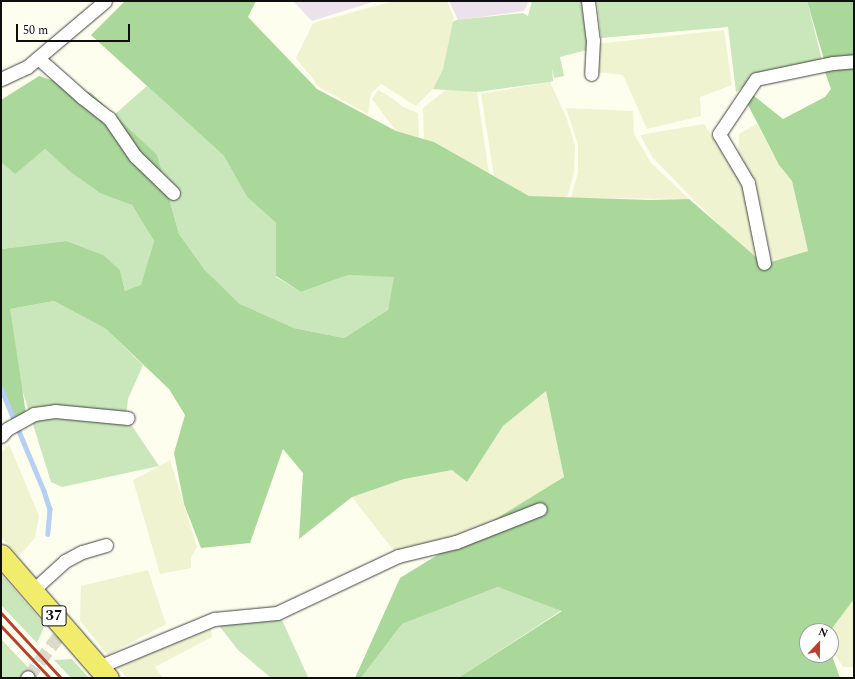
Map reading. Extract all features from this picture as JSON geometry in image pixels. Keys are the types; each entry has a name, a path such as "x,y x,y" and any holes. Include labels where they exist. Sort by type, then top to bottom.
{"main road":[{"name":"37","path":"1,555 32,591 62,633 103,672"}],"street":[{"path":"1,79 27,67 105,1"},
{"path":"588,1 593,40 591,74"},
{"path":"38,58 83,98 109,118 136,156 173,193"},
{"path":"764,263 748,183 719,134 756,78 833,63 854,61"},
{"path":"6,432 22,420 34,414 56,411 128,418"},
{"path":"103,672 214,619 277,613 398,556 456,542 540,509"},
{"path":"32,591 65,562 82,552 106,545"}],"shaded area":[{"path":"293,1 376,1 312,21"},
{"path":"449,1 529,1 524,11 458,20"}],"green space":[{"path":"125,1 256,1 248,17 317,89 396,131 434,142 529,196 650,200 689,199 764,264 808,251 792,181 779,165 746,101 753,95 783,119 825,97 831,89 824,69 854,66 854,599 836,623 799,623 799,663 835,663 840,678 458,678 562,611 498,587 402,624 361,678 355,678 400,578 564,477 546,391 503,426 467,482 452,470 404,479 352,497 299,539 303,473 283,449 250,543 201,548 184,504 174,453 185,415 169,389 106,329 54,301 10,309 26,414 16,420 1,387 1,249 66,241 103,255 120,270 125,291 141,285 154,241 132,205 100,193 68,170 45,149 15,174 1,162 1,100 39,76 91,93 157,155 179,234 205,270 240,304 294,328 344,338 388,310 394,277 348,275 301,292 276,276 276,223 247,197 224,156 91,35"},
{"path":"394,1 447,1 454,18 447,61 433,89 416,106 381,84 371,93 368,114 319,87 296,58 313,23"},
{"path":"532,1 583,1 584,23 591,49 560,57 564,76 554,78 552,68 553,81 550,82 477,92 433,89 443,69 453,22 456,20 523,13 528,16"},
{"path":"597,1 807,1 823,64 756,78 736,92 728,27 601,38"},
{"path":"807,1 854,1 854,61 825,63"},
{"path":"724,30 732,85 700,97 701,116 647,129 623,75 596,72 595,44"},
{"path":"550,82 567,119 575,146 574,172 567,198 529,196 494,176 481,94"},
{"path":"147,86 224,156 247,197 276,223 276,277 301,292 348,275 395,276 388,310 344,338 294,328 240,304 205,270 179,234 168,194 114,115"},
{"path":"447,89 477,92 489,174 434,142 424,139 423,108"},
{"path":"378,90 389,96 403,107 418,113 419,138 396,131 372,99"},
{"path":"566,108 633,111 634,134 651,163 689,199 571,198 578,172 578,145"},
{"path":"704,124 743,183 755,254 750,255 653,158 640,135"},
{"path":"757,124 779,165 792,181 808,252 772,261 756,181 738,160 739,134"},
{"path":"45,149 68,170 132,205 154,241 141,287 125,291 120,270 66,241 1,249 1,162 15,173"},
{"path":"54,301 106,329 143,365 128,399 126,417 159,466 62,487 51,482 4,332 10,309"},
{"path":"546,391 564,477 520,515 398,556 352,497 404,479 452,470 467,482 503,426"},
{"path":"9,444 39,516 35,538 19,556 1,537 1,453"},
{"path":"170,460 197,547 191,558 191,568 160,574 133,480"},
{"path":"148,570 166,624 108,655 80,621 81,586"},
{"path":"1,574 45,625 37,643 1,605"},
{"path":"498,587 562,610 458,678 361,678 402,624"},
{"path":"854,599 854,667 843,667 839,661 839,623 836,623"},
{"path":"214,619 282,620 308,677 311,678 271,678 238,650"},
{"path":"210,627 212,637 155,667 163,678 127,678 116,666"},
{"path":"1,639 38,678 1,678"},
{"path":"72,659 89,678 71,678 54,660"}],"waterway":[{"path":"1,388 50,509 48,534"}],"tunnel":[{"path":"28,677 58,637"}],"railway":[{"path":"1,613 61,678"},
{"path":"1,626 50,678"}]}
